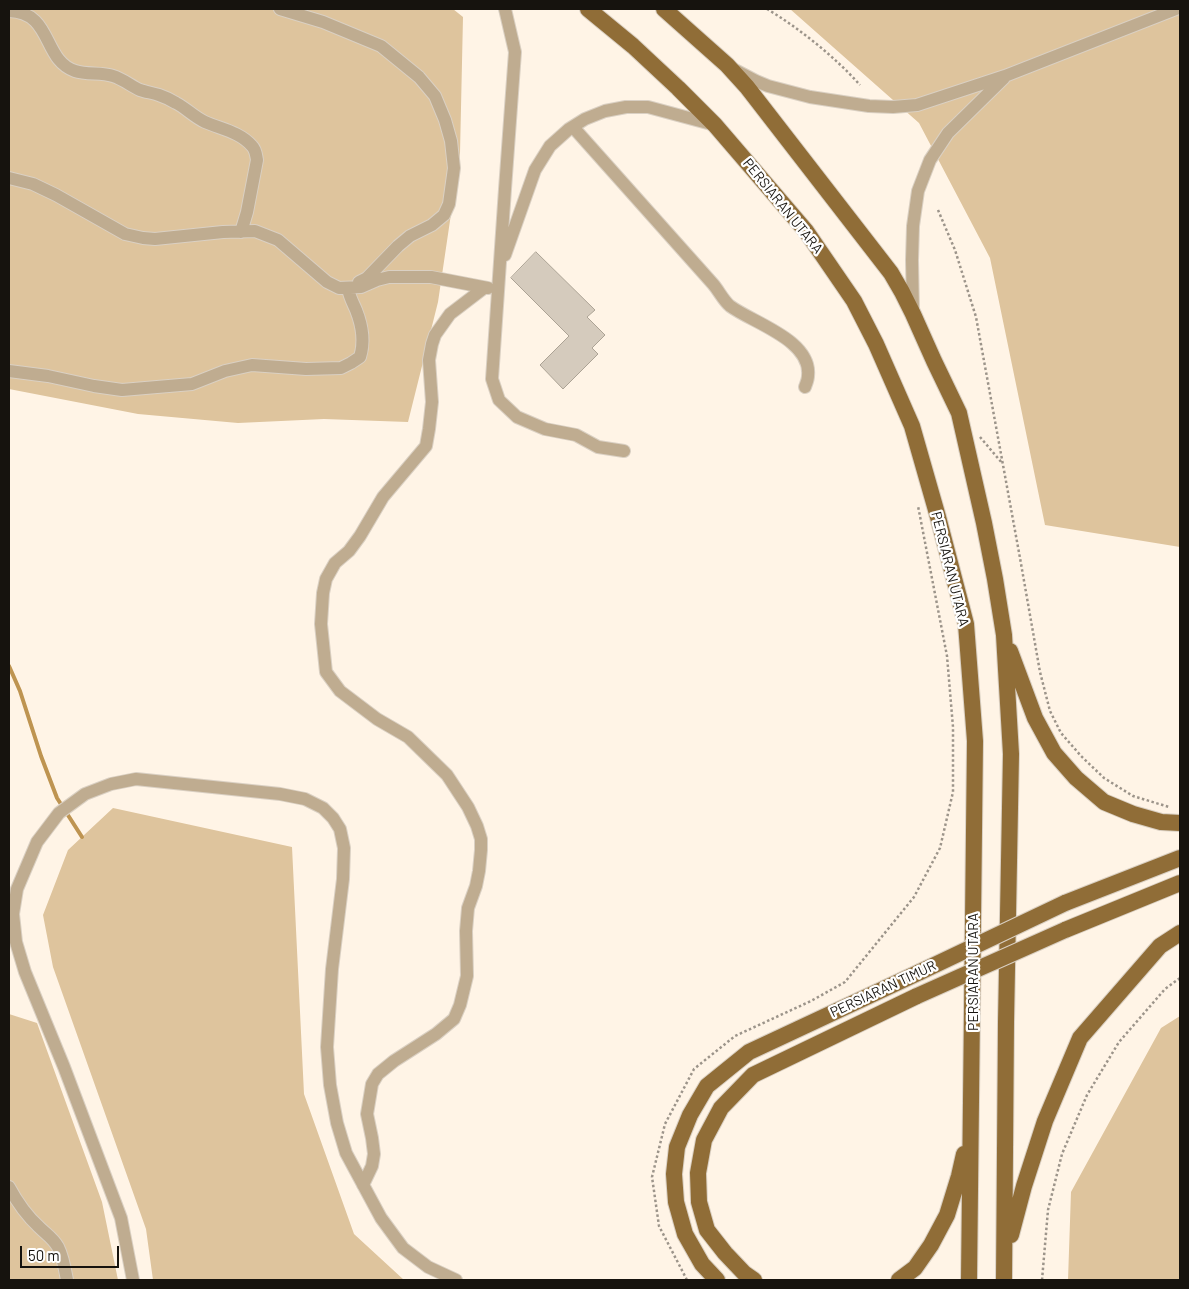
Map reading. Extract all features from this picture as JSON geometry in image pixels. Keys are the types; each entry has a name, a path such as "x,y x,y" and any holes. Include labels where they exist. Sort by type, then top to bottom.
{"main road":[{"name":"PERSIARAN UTARA","path":"588,9 633,46 715,125 806,231 854,301 876,344 912,426 966,624 975,741 969,1280"},
{"path":"664,9 727,65 747,87 891,273 913,314 959,413 984,523 1004,635 1011,754 1004,1273"},
{"path":"1004,635 1034,718 1054,754 1076,778 1104,802 1133,814 1161,822 1178,816"},
{"name":"PERSIARAN TIMUR","path":"717,1280 702,1264 685,1234 676,1202 674,1174 677,1147 690,1115 707,1086 749,1052 1065,904 1180,858"},
{"name":"PERSIARAN TIMUR","path":"754,1280 744,1273 725,1253 708,1230 700,1202 698,1173 704,1140 721,1108 753,1075 917,996 1065,930 1180,883"},
{"path":"1004,1273 1024,1186 1045,1121 1080,1038 1160,946 1180,933"},
{"path":"899,1280 915,1268 931,1245 947,1215 959,1176 972,1121"}],"street":[{"path":"280,9 323,22 381,46 419,77 435,96 445,120 454,168 449,204 444,215 432,225 410,236 367,278 348,288"},
{"path":"505,9 515,52 492,379 499,400 517,417 545,429 576,435 598,447 624,451"},
{"path":"727,65 756,81 787,92 810,97 869,106 917,105 1005,76 1176,9"},
{"path":"9,10 36,20 60,62 67,67 75,71 113,76 140,90 160,95 178,104 203,121 234,133 252,145 256,152 257,160 247,212 241,232"},
{"path":"913,314 912,260 918,191 930,160 948,133 1005,76"},
{"path":"499,272 535,170 550,146 573,126 605,111 626,107 648,107 715,125"},
{"path":"573,126 713,284 729,305 796,346 803,356 808,369 805,387"},
{"path":"9,178 33,184 125,234 143,238 255,231 278,240 327,282 338,288 361,287 377,280 389,278 431,277 498,290"},
{"path":"9,371 48,376 122,390 192,384 225,370 252,365 306,369 341,368 360,357 364,339 348,288"},
{"path":"363,1185 372,1166 374,1154 367,1114 372,1084 378,1074 394,1061 436,1034 454,1019 458,1012 468,976 466,931 468,908 476,886 481,850 477,826 468,807 447,775 408,738 377,720 340,691 326,672 321,624 323,592 326,579 335,563 349,552 384,497 426,446 432,402 429,360 435,335 450,314 484,288"},
{"path":"133,1280 121,1218 64,1067 25,972 16,942 13,914 17,889 37,842 60,813 85,794 111,784 136,779 297,797 323,808 333,818 340,829 344,848 343,879 331,979 328,1047 330,1085 337,1123 346,1153 381,1218 403,1248 428,1267 456,1280"},
{"path":"9,1187 19,1204 39,1227 52,1238 58,1247 67,1280"}],"path":[{"path":"767,9 784,19 834,59 860,85"},
{"path":"938,210 955,250 976,316 1040,672 1050,710 1061,733 1104,778 1133,796 1178,816"},
{"path":"687,1280 659,1226 652,1177 665,1124 694,1069 735,1036 811,1001 845,982 914,897 940,848 953,792 953,728 947,656 918,504"},
{"path":"1042,1280 1048,1210 1062,1154 1087,1095 1119,1042 1165,989 1180,978"}],"shaded area":[{"path":"9,9 453,9 463,17 460,153 438,302 408,422 324,419 238,423 138,414 9,389"},
{"path":"790,9 1180,9 1180,547 1045,525 990,258 919,123"},
{"path":"113,808 292,847 304,1094 354,1234 404,1280 153,1280 146,1229 53,967 43,915 68,850"},
{"path":"9,1014 37,1023 102,1202 118,1280 9,1280"},
{"path":"1180,1016 1180,1280 1068,1280 1071,1192 1161,1028"}],"building":[{"path":"536,252 595,310 587,317 605,335 592,348 598,354 563,389 540,365 569,336 511,278"}],"waterway":[{"path":"9,666 20,691 57,798 82,837"}]}
